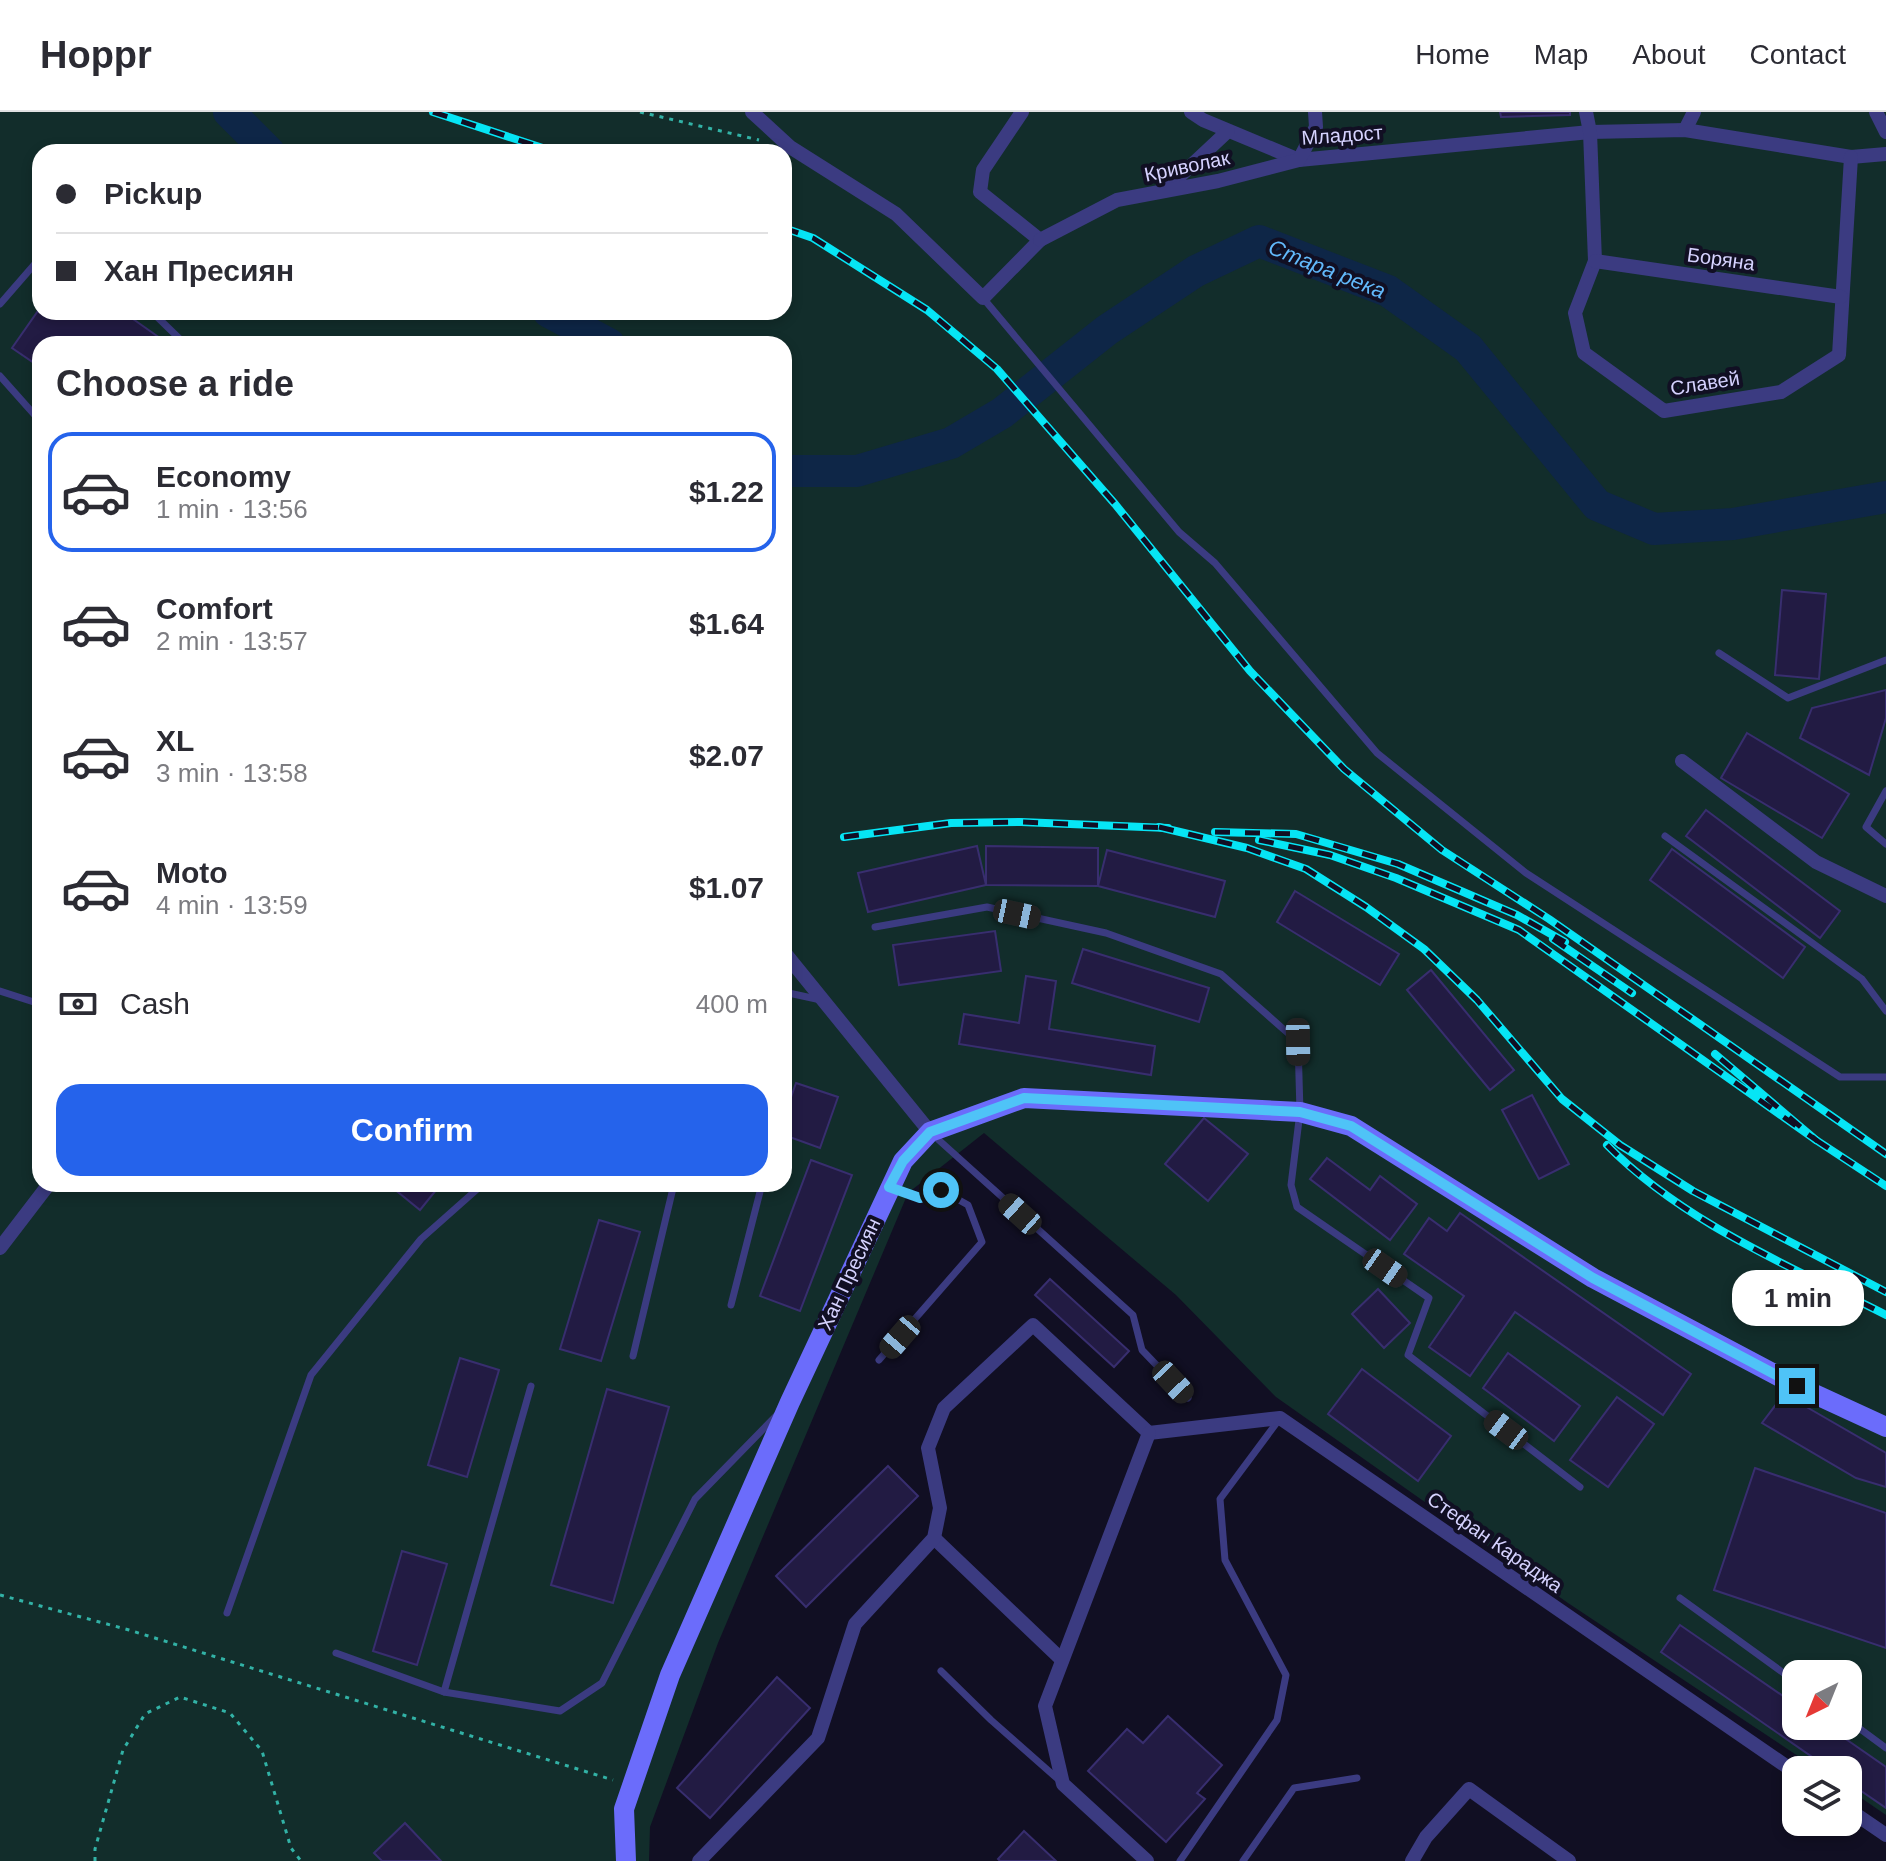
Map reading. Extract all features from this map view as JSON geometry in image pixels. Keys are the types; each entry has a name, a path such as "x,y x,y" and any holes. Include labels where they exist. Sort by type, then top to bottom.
{"street":[{"path":"752,112 787,144"},
{"path":"792,148 896,214 983,298 1040,240 980,192 983,170 1022,112"},
{"name":"Младост","path":"1191,112 1203,120 1299,160 1590,132 1685,130 1851,157 1886,154"},
{"path":"1299,160 1316,127 1315,112"},
{"name":"Славей","path":"1586,112 1590,132 1595,261 1575,313 1584,353 1664,411 1781,392 1839,355 1851,157"},
{"path":"1685,130 1694,112"},
{"path":"1876,112 1886,132"},
{"path":"1163,191 1228,131"},
{"name":"Криволак","path":"1040,240 1117,200 1218,181 1299,160"},
{"name":"Боряна","path":"1595,261 1841,297"},
{"path":"1682,761 1816,862 1886,896"},
{"path":"792,962 930,1132"},
{"name":"Хан Пресиян","path":"626,1861 624,1809 670,1675 889,1187 903,1161 930,1132 1024,1098 1300,1112 1351,1126 1593,1278 1797,1386 1886,1427"},
{"path":"0,1248 43,1192"},
{"path":"699,1861 818,1738 855,1624 934,1538 940,1508 928,1448 944,1408 1033,1325 1149,1433 1280,1418"},
{"name":"Стефан Караджа","path":"1280,1418 1782,1763"},
{"path":"1147,1861 1063,1784 1045,1706 1149,1433"},
{"path":"934,1538 1062,1660"},
{"path":"1412,1861 1426,1837 1469,1789 1569,1861"},
{"path":"1862,1819 1886,1835"}],"lane":[{"path":"0,304 32,267"},
{"path":"983,298 1179,532 1215,563 1377,753 1526,873 1840,1077 1886,1077"},
{"path":"160,320 177,336"},
{"path":"0,376 32,412"},
{"path":"1719,653 1788,698 1886,660"},
{"path":"1886,791 1866,827 1886,844"},
{"path":"1665,836 1862,979 1886,1011"},
{"path":"875,927 987,907 1106,933 1221,974 1298,1042 1300,1112 1291,1185 1297,1207 1429,1298 1408,1355 1580,1487"},
{"path":"0,991 32,1001"},
{"path":"792,994 823,1001"},
{"path":"930,1132 1133,1315 1142,1350 1188,1398"},
{"path":"879,1360 982,1242 968,1205 941,1190 920,1198 889,1187"},
{"path":"227,1613 311,1375 421,1239 474,1192"},
{"path":"633,1356 672,1192"},
{"path":"731,1305 760,1192"},
{"path":"444,1692 531,1386"},
{"path":"336,1653 444,1692 560,1711 602,1683 695,1499 790,1402"},
{"path":"1180,1861 1277,1720 1286,1675 1225,1560 1220,1499 1280,1418"},
{"path":"1680,1598 1782,1672"},
{"path":"941,1671 1063,1784"},
{"path":"1862,1730 1886,1748"},
{"path":"1243,1861 1294,1788 1357,1778"}],"path":[{"path":"640,112 777,144"},
{"path":"0,1595 129,1630 631,1785"},
{"path":"95,1861 95,1849 123,1750 145,1714 180,1697 230,1713 262,1751 291,1848 301,1861"}],"green space":[{"path":"0,112 1886,112 1886,1815 1862,1799 1862,1756 1798,1756 1568,1603 1276,1397 1176,1295 984,1133 908,1193 718,1643 650,1827 649,1861 0,1861"}],"building":[{"path":"1500,112 1570,112 1570,115 1501,117"},
{"path":"32,319 134,320 157,336 32,336 32,362 12,348"},
{"path":"1782,590 1826,594 1819,679 1775,675"},
{"path":"1886,690 1886,718 1869,775 1800,738 1812,708"},
{"path":"1747,733 1849,794 1822,838 1721,778"},
{"path":"1706,810 1840,911 1820,938 1686,836"},
{"path":"977,846 986,885 868,912 858,873"},
{"path":"986,846 1098,848 1098,886 986,885"},
{"path":"1672,849 1805,947 1783,978 1650,880"},
{"path":"1107,850 1225,881 1215,917 1098,886"},
{"path":"1295,891 1399,954 1380,985 1277,922"},
{"path":"995,931 1001,971 899,985 893,945"},
{"path":"1083,949 1209,988 1199,1022 1072,983"},
{"path":"1431,970 1514,1070 1490,1090 1407,990"},
{"path":"1026,976 1056,981 1049,1029 1155,1046 1151,1075 959,1044 964,1014 1019,1023"},
{"path":"796,1083 838,1097 820,1148 792,1138 792,1094"},
{"path":"1532,1095 1569,1164 1539,1179 1502,1110"},
{"path":"1204,1118 1248,1154 1208,1201 1165,1164"},
{"path":"1327,1158 1370,1190 1380,1176 1417,1204 1390,1240 1310,1179"},
{"path":"811,1160 852,1175 800,1311 760,1296"},
{"path":"398,1192 435,1192 420,1210"},
{"path":"1460,1213 1691,1374 1663,1415 1515,1312 1470,1376 1429,1347 1464,1296 1404,1254 1429,1218 1447,1231"},
{"path":"599,1220 640,1232 601,1361 560,1349"},
{"path":"1050,1279 1129,1351 1114,1367 1035,1295"},
{"path":"1378,1289 1410,1323 1384,1348 1352,1314"},
{"path":"1508,1353 1580,1406 1554,1441 1483,1388"},
{"path":"460,1358 499,1370 467,1477 428,1465"},
{"path":"1362,1369 1451,1436 1418,1481 1328,1414"},
{"path":"607,1389 669,1407 613,1603 551,1585"},
{"path":"1784,1394 1886,1453 1886,1487 1856,1478 1762,1423"},
{"path":"1617,1397 1654,1424 1608,1487 1570,1460"},
{"path":"888,1466 918,1496 806,1607 776,1576"},
{"path":"1755,1468 1886,1513 1886,1648 1714,1590"},
{"path":"402,1551 447,1564 417,1665 373,1651"},
{"path":"1680,1625 1782,1695 1782,1736 1661,1652"},
{"path":"777,1677 810,1708 710,1818 677,1788"},
{"path":"1168,1716 1222,1765 1197,1793 1205,1799 1166,1842 1088,1771 1127,1729 1143,1743"},
{"path":"1788,1740 1847,1740 1886,1767 1886,1808 1862,1792 1862,1756 1811,1756"},
{"path":"405,1823 441,1861 382,1861 374,1853"},
{"path":"1024,1831 1056,1861 1000,1861 998,1859"}],"waterway":[{"name":"Стара река","path":"229,112 261,144"},
{"name":"Стара река","path":"792,471 857,471 951,443 1002,413 1107,330 1196,271 1259,241 1388,291 1468,348 1597,505 1654,529 1733,524 1886,497"},
{"name":"Стара река","path":"564,320 594,336"}],"railway":[{"path":"433,112 531,144"},
{"path":"792,231 813,238 927,310 997,369 1115,504 1250,671 1344,769 1442,850 1549,919 1886,1154"},
{"path":"844,837 951,823 1021,822 1168,828"},
{"path":"1159,827 1247,848 1306,869 1366,907 1424,949 1477,1000 1562,1099 1620,1145 1693,1191 1886,1292"},
{"path":"1215,832 1296,834 1398,864 1517,915 1565,942"},
{"path":"1259,840 1330,855 1396,878 1519,930 1816,1140 1715,1054"},
{"path":"1553,939 1632,993"},
{"path":"1816,1140 1886,1186"},
{"path":"1607,1145 1637,1173 1704,1220 1739,1241 1886,1315"}],"route":[{"path":"941,1190 920,1198 889,1187 903,1161 930,1132 1024,1098 1300,1112 1351,1126 1593,1278 1797,1386"}]}
